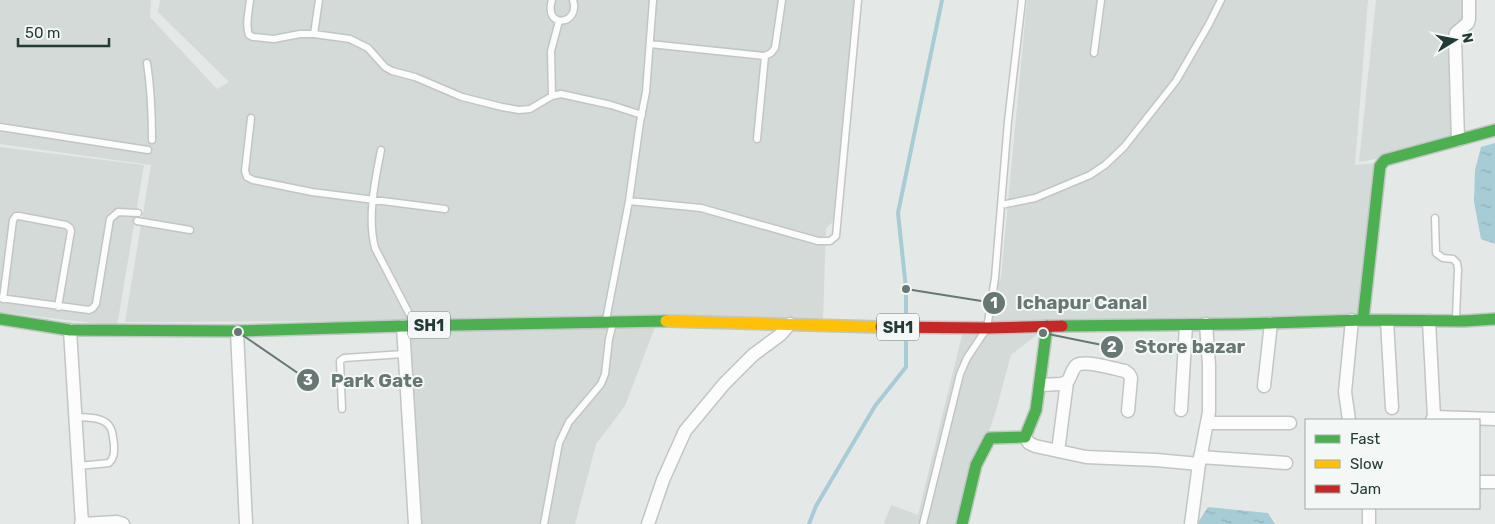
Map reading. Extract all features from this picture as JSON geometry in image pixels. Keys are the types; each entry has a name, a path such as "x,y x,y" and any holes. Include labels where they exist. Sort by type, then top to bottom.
{"main road":[{"path":"1358,320 1380,166 1385,160 1495,130"},
{"name":"SH1","path":"0,319 70,330 237,331 659,321 858,327 987,328 1495,319"},
{"path":"962,524 976,465 990,438 1025,437 1036,410 1047,326"}],"street":[{"path":"1458,140 1456,33 1465,26 1469,19 1469,0"},
{"path":"1349,419 1345,392 1358,320"},
{"path":"1387,321 1392,408"},
{"path":"1429,321 1433,419 1495,419"},
{"path":"1264,386 1271,323"},
{"path":"648,524 663,480 685,430 724,384 753,355 780,335 790,324"},
{"path":"1191,524 1209,412 1209,365 1206,324"},
{"path":"1181,410 1186,325"},
{"path":"409,326 404,354 414,524"},
{"path":"70,330 81,524 117,522 123,524"},
{"path":"237,331 246,524"},
{"path":"1058,451 1067,382 1075,366 1078,364 1094,364 1125,371 1129,374 1131,378 1128,411"},
{"path":"1040,385 1067,382"},
{"path":"1207,423 1290,423"},
{"path":"1025,437 1028,442 1035,446 1086,457 1286,464"},
{"path":"1480,482 1495,482"},
{"path":"1369,509 1369,524"}],"lane":[{"path":"250,0 247,31 252,37 274,39 300,34 314,34 350,39 368,48 384,67 392,71 415,76 462,97 502,107 519,110 530,109 552,96 567,94 642,115"},
{"path":"314,34 319,0"},
{"path":"552,0 550,12 559,21 567,19 572,15 575,6 574,0"},
{"path":"544,524 559,443 569,422 596,391 605,374 609,322 646,92 653,0"},
{"path":"650,44 764,56 771,53 775,48 782,0"},
{"path":"629,201 701,208 818,241 830,241 836,236 858,0"},
{"path":"922,524 960,374 967,358 987,328 995,278 1008,121 1022,0"},
{"path":"1094,53 1102,0"},
{"path":"1001,205 1035,198 1090,175 1105,165 1124,147 1176,81 1221,0"},
{"path":"552,96 550,51 559,21"},
{"path":"757,139 764,56"},
{"path":"147,63 151,87 152,140"},
{"path":"251,118 245,170 248,177 253,180 312,192 445,209"},
{"path":"0,126 148,150"},
{"path":"381,150 373,200 372,235 375,248 402,298 409,326"},
{"path":"58,307 71,232 70,228 66,225 16,216 2,299 58,307 89,310 94,308 96,304 110,219 118,212 138,213"},
{"path":"1435,218 1436,253 1443,258 1453,259 1457,263 1456,321"},
{"path":"137,221 190,230"},
{"path":"342,409 340,361 344,358 404,354"},
{"path":"75,417 100,419 106,422 111,428 114,445 114,456 109,462 78,466"}],"shaded area":[{"path":"0,0 151,0 150,17 217,89 229,82 158,12 160,0 857,0 836,218 826,229 823,319 125,322 151,165 0,144"},
{"path":"1027,0 1368,0 1355,165 1376,163 1362,319 982,324 1001,277"},
{"path":"1376,0 1468,0 1467,17 1452,29 1456,135 1392,156 1359,162"},
{"path":"0,147 144,165 117,326 0,312"},
{"path":"655,327 625,406 596,444 575,524 418,524 407,330"},
{"path":"1038,334 1011,355 995,414 957,524 884,524 891,505 918,515 962,335"}],"water":[{"path":"1495,143 1495,244 1481,239 1474,202 1475,170 1481,147"},
{"path":"1208,507 1268,513 1275,524 1197,524"}],"waterway":[{"path":"906,323 906,289 898,213 942,0"},
{"path":"809,524 816,506 875,406 906,367 906,335"}],"traffic: fast":[{"path":"1363,320 1380,166 1385,160 1495,130"},
{"path":"0,319 70,330 237,331 666,321"},
{"path":"1062,326 1495,319"},
{"path":"962,524 976,465 990,438 1025,437 1036,410 1047,326"}],"traffic: slow":[{"path":"666,321 881,327"}],"traffic: jam":[{"path":"881,327 987,328 1062,326"}],"place":[{"name":"Ichapur Canal","path":"906,289"},
{"name":"Park Gate","path":"238,332"},
{"name":"Store bazar","path":"1043,333"}]}
